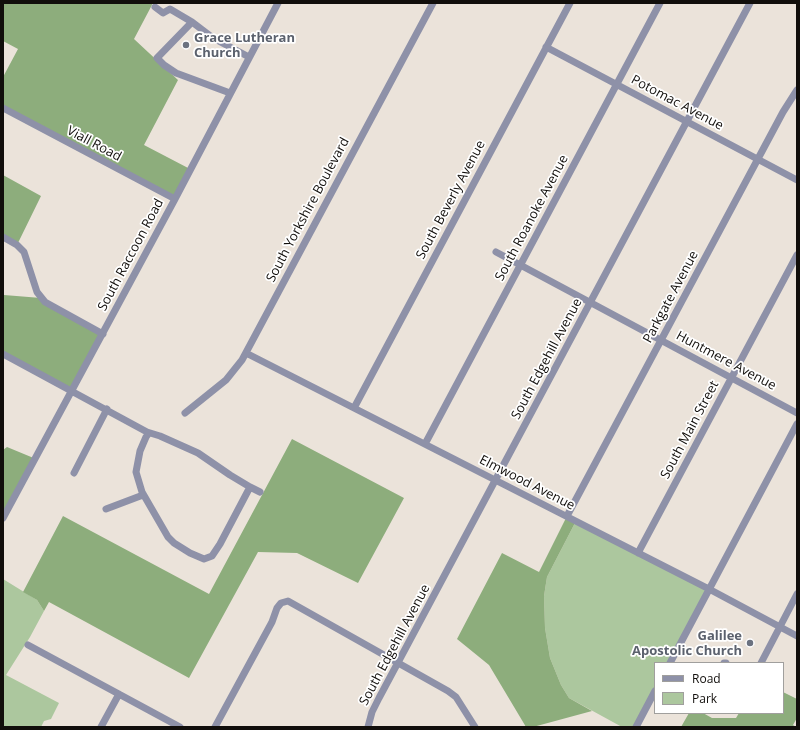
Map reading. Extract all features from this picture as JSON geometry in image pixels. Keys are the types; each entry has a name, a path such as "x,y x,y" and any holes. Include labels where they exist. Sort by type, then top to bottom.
{"street":[{"name":"South Raccoon Road","path":"3,518 103,334 278,3"},
{"name":"South Yorkshire Boulevard","path":"185,413 226,380 246,353 433,3"},
{"name":"South Beverly Avenue","path":"354,408 570,3"},
{"name":"South Roanoke Avenue","path":"425,444 660,3"},
{"name":"South Edgehill Avenue","path":"368,727 375,704 399,662 750,3"},
{"path":"155,7 163,13 170,9 192,22 212,38 249,57"},
{"path":"192,22 157,58 176,73 230,93"},
{"name":"Potomac Avenue","path":"546,47 797,180"},
{"name":"Parkgate Avenue","path":"567,516 783,112 797,90"},
{"name":"Viall Road","path":"3,108 175,199"},
{"path":"3,237 17,245 24,252 37,292 45,302 103,334"},
{"name":"Huntmere Avenue","path":"496,252 797,412"},
{"name":"South Main Street","path":"638,553 797,255"},
{"name":"Elmwood Avenue","path":"246,353 567,516 797,636"},
{"path":"3,354 149,433 198,452 230,476 260,492"},
{"path":"74,473 107,410"},
{"path":"671,662 797,424"},
{"path":"149,433 140,451 136,472 143,495 168,537 174,543 190,553 204,559 212,556 220,544 250,487"},
{"path":"106,509 143,495"},
{"path":"762,662 797,594"},
{"path":"215,727 272,622 279,604 284,601 292,602 312,615 448,690 454,695 475,727"},
{"path":"28,645 180,727"},
{"path":"636,727 654,693"},
{"path":"101,727 119,694"}],"green space":[{"path":"3,3 153,3 134,39 178,80 144,145 190,169 175,199 3,108 3,77 18,49 3,41"},
{"path":"3,175 41,196 17,245 3,237"},
{"path":"4,295 41,298 103,334 72,391 3,354"},
{"path":"292,439 404,498 358,583 297,553 258,552 189,678 49,602 44,611 37,600 23,592 63,516 209,594"},
{"path":"7,447 36,459 3,518 3,450"},
{"path":"567,516 576,521 547,577 544,596 545,628 550,658 561,685 569,698 592,711 533,727 526,727 489,665 457,639 502,553 539,572"},
{"path":"576,521 709,589 671,662 654,662 654,693 636,727 622,727 569,698 561,685 550,658 545,628 544,596 547,577"},
{"path":"3,579 37,600 44,611 30,637 6,675 59,703 51,719 44,721 41,727 3,727"},
{"path":"784,692 797,699 797,718 793,725 796,727 681,727 688,714 705,714 712,718 736,718 738,714 784,714"}],"place":[{"name":"Grace Lutheran Church","path":"186,45"},
{"name":"Galilee Apostolic Church","path":"750,643"}]}
